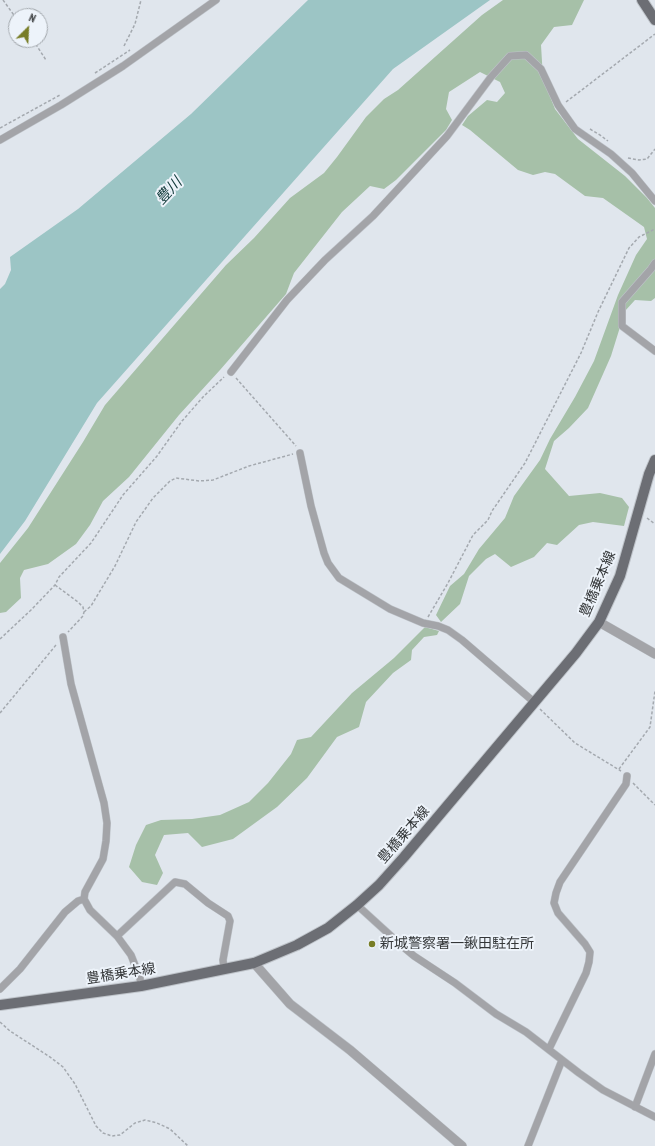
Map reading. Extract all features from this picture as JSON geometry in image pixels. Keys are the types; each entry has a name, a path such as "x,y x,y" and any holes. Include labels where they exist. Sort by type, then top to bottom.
{"main road":[{"path":"642,0 655,20"},
{"name":"豊橋乗本線","path":"0,1005 141,986 254,963 297,945 328,928 357,905 379,885 404,857 576,653 599,622 620,576 649,474 655,460"}],"street":[{"path":"0,140 61,105 116,70 216,0"},
{"path":"230,372 287,300 325,260 373,216 447,136 491,77 510,56 526,55 541,69 558,105 575,129 611,154 632,173 655,201"},
{"path":"655,263 622,302 622,326 655,350"},
{"path":"300,453 311,506 328,563 339,578 390,609 423,623 448,630 462,640 534,702"},
{"path":"599,622 655,654"},
{"path":"63,637 71,684 104,803 107,823 103,858 85,892 84,900 90,910 117,936 130,955 140,978 141,986"},
{"path":"549,1049 586,973 590,952 585,944 558,913 554,903 556,893 560,882 626,784 627,776"},
{"path":"117,936 175,882 185,884 208,903 228,916 230,921 223,960 224,969"},
{"path":"0,989 20,969 65,912 78,901 84,900"},
{"path":"357,905 414,956 455,983 496,1014 526,1032 603,1090 655,1117"},
{"path":"254,963 290,1004 350,1050 462,1146"},
{"path":"635,1107 655,1054"},
{"path":"528,1146 562,1060"}],"path":[{"path":"124,46 135,24 141,0"},
{"path":"558,105 565,103 655,34"},
{"path":"38,48 46,60"},
{"path":"91,76 132,49"},
{"path":"0,128 60,95"},
{"path":"575,129 581,125 587,127 611,144"},
{"path":"627,158 640,160 647,159 655,149"},
{"path":"423,623 429,616 448,583 473,535 488,520 492,511 525,463 581,353 598,312 629,248 639,237 655,229"},
{"path":"0,639 55,585 59,577 91,543 122,495 157,456 182,421 204,396 230,372 298,448 300,453 282,456 249,466 213,480 199,481 176,478 170,481 153,498 136,522 114,566 91,606 84,612 0,713"},
{"path":"55,585 57,588 78,602 83,607 84,612"},
{"path":"619,769 650,727 655,691"},
{"path":"534,702 575,743 619,769 655,805"},
{"path":"0,1022 10,1031 63,1067 75,1084 96,1126 103,1133 112,1136 120,1135 135,1123 145,1120 157,1123 170,1129 188,1146"}],"shaded area":[{"path":"503,0 584,0 572,25 554,27 541,45 543,78 555,109 578,139 625,176 655,208 655,298 651,301 635,300 625,311 611,356 588,408 554,441 545,469 569,496 600,493 622,498 629,507 624,526 593,522 579,525 557,545 547,543 534,557 511,567 495,554 486,559 469,576 460,604 441,622 436,615 450,586 464,574 479,549 505,518 514,496 540,460 550,439 594,361 618,295 636,255 647,239 644,227 603,198 585,196 555,174 545,172 533,175 518,170 462,125 468,116 487,100 497,102 505,93 500,82 480,72 449,92 446,109 452,120 446,130 396,180 384,189 370,186 342,212 294,273 286,294 179,415 129,477 103,501 90,525 76,544 48,564 24,570 20,578 21,598 6,612 0,613 0,563 28,528 105,405 226,265 254,238 290,198 324,173 366,117 384,99 398,90 482,15"},
{"path":"425,627 439,631 437,635 424,637 412,650 411,660 393,673 366,702 359,727 337,737 307,778 277,807 233,839 202,847 188,833 164,835 155,855 163,873 157,885 142,882 129,867 136,845 146,825 161,820 192,819 220,815 249,802 268,783 291,754 297,740 311,737 352,693 394,658"}],"water":[{"name":"豊川","path":"308,0 490,0 393,69 97,403 25,521 0,554 0,289 5,284 11,270 10,257 78,209 191,114"}],"place":[{"name":"新城警察署一鍬田駐在所","path":"372,944"}]}
